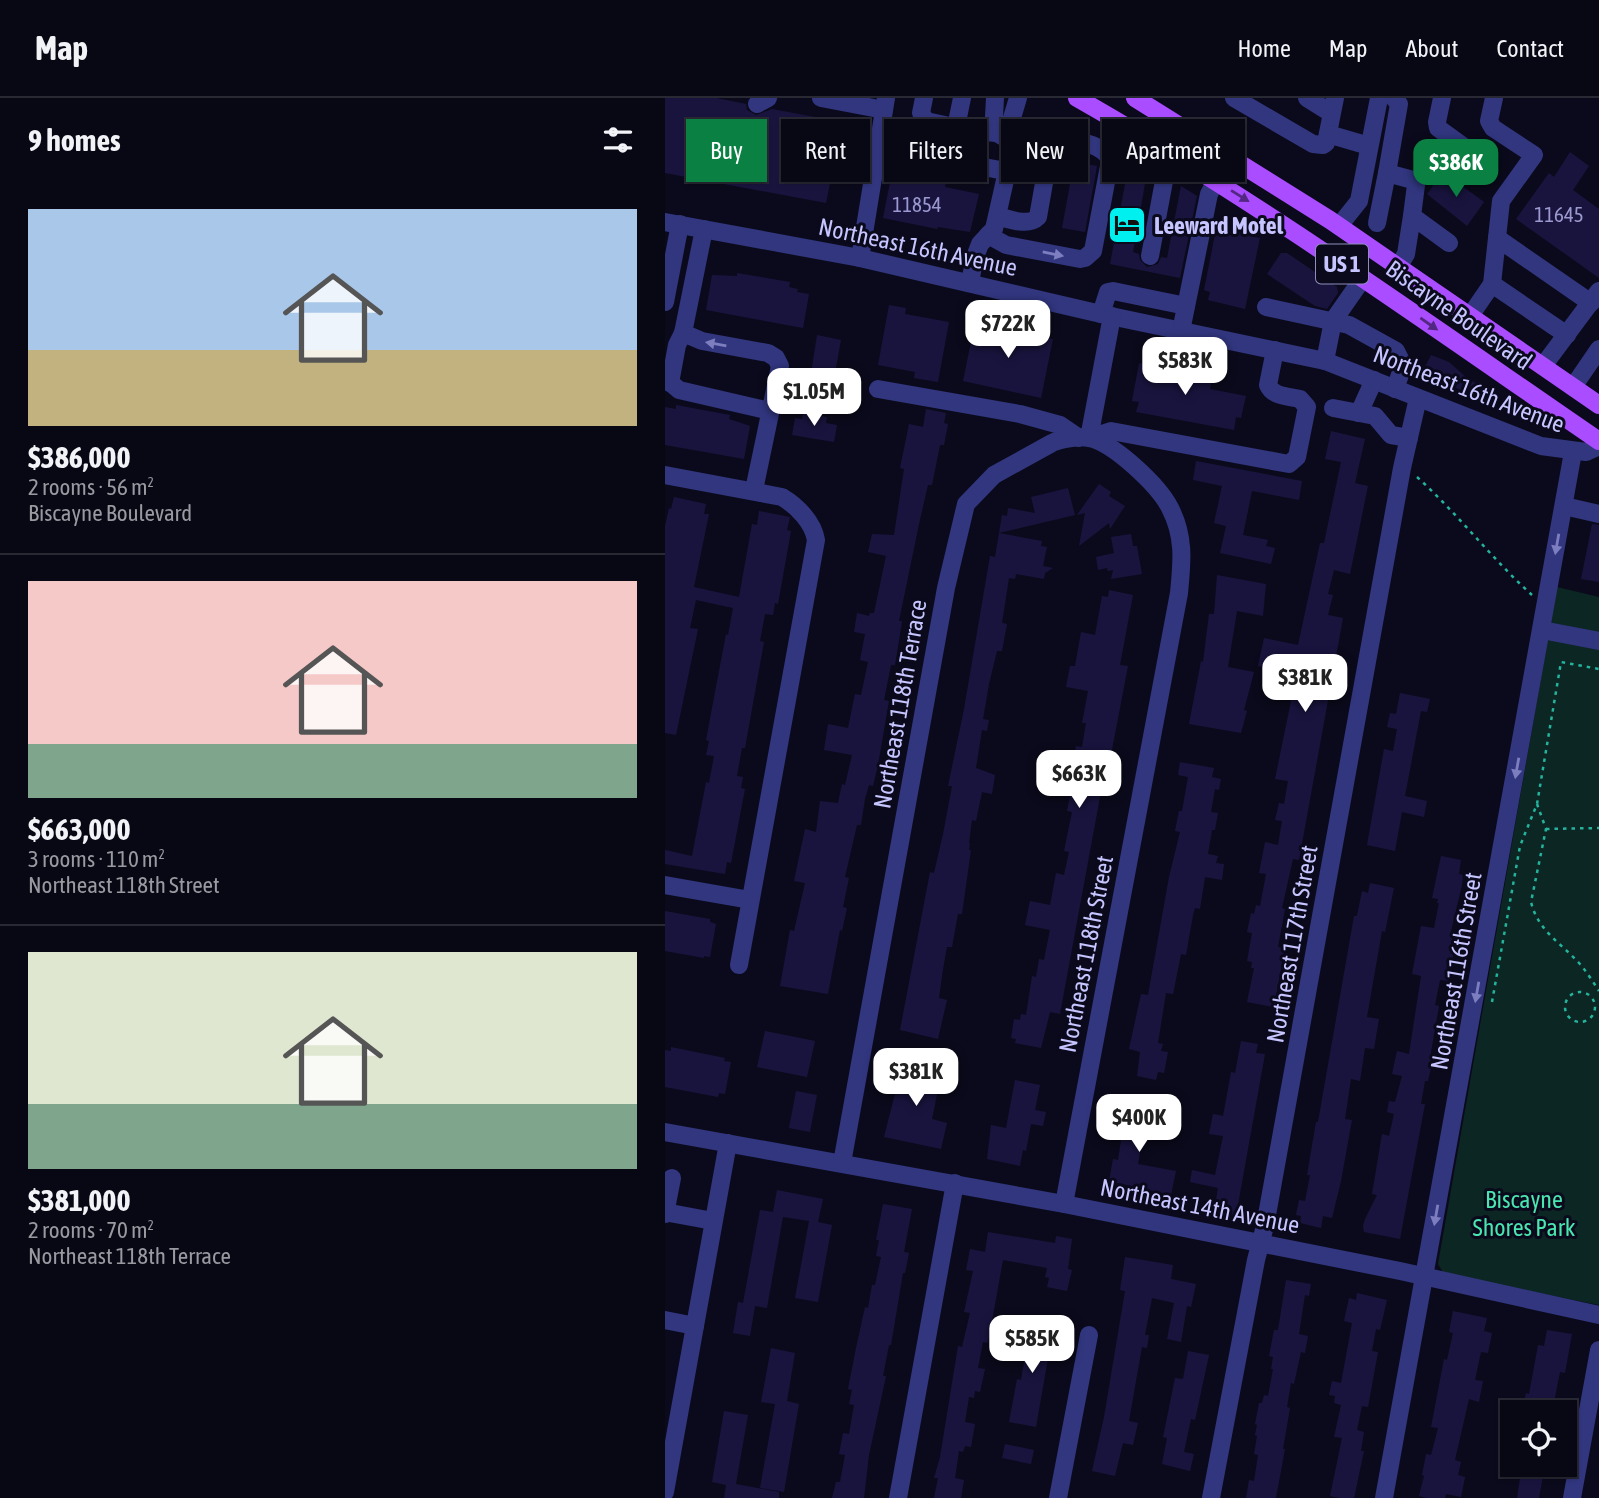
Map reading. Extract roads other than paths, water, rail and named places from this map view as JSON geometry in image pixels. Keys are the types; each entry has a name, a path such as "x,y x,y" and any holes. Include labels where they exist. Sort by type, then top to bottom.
{"main road":[{"name":"Biscayne Boulevard","path":"1077,98 1112,119"},
{"name":"Biscayne Boulevard","path":"1135,98 1339,226 1599,405"},
{"name":"Biscayne Boulevard","path":"1218,182 1363,278 1599,443"}],"street":[{"path":"821,98 885,104 860,258"},
{"path":"923,119 924,98"},
{"path":"962,98 964,119"},
{"path":"995,98 994,117 1001,130"},
{"path":"1011,119 1018,98"},
{"path":"1234,98 1313,144 1325,140 1368,154 1387,170 1413,180 1416,185 1406,254 1398,267"},
{"path":"1307,98 1333,105 1325,140"},
{"path":"1339,226 1359,201 1379,98"},
{"path":"1377,223 1399,104 1394,98"},
{"path":"1442,98 1438,128 1471,152"},
{"path":"1470,316 1492,284 1501,201 1534,155 1493,128 1489,121 1494,98"},
{"path":"988,236 1006,245 1080,259 1093,251 1110,161 1109,155 1100,147 1088,144"},
{"path":"870,153 876,154"},
{"path":"970,282 975,257 994,229 1004,182"},
{"path":"997,216 1034,221 1038,217 1044,182"},
{"path":"1150,256 1164,182"},
{"path":"1181,331 1209,194 1215,182"},
{"path":"1412,216 1449,243"},
{"path":"665,302 672,223"},
{"name":"Northeast 16th Avenue","path":"672,223 860,258 1107,315 1325,361 1541,446 1586,452 1599,443"},
{"path":"704,229 683,333 667,380 679,390 770,411"},
{"path":"1497,238 1595,297 1543,366"},
{"path":"1325,361 1333,321 1363,278"},
{"path":"1492,284 1567,334"},
{"path":"878,389 1020,414 1061,425 1084,438 1107,315 1108,292 1186,306"},
{"path":"1266,307 1349,325 1396,351 1402,369 1395,389"},
{"path":"665,310 687,314"},
{"path":"683,333 702,341 768,353 776,358 780,366 754,490"},
{"path":"1573,387 1599,349"},
{"name":"Northeast 118th Terrace","path":"842,1163 946,588 966,504 993,475 1058,440 1084,438 1111,431 1289,464 1294,462 1307,407 1300,399 1275,394 1270,390 1268,385 1275,350"},
{"path":"1359,413 1374,380"},
{"name":"Northeast 117th Street","path":"1211,1498 1265,1226 1402,468 1418,398"},
{"path":"1333,408 1375,416 1391,435 1409,438"},
{"name":"Northeast 118th Street","path":"1064,1204 1179,593 1183,549 1170,508 1147,477 1120,454 1084,438"},
{"name":"Northeast 116th Street","path":"1384,1498 1573,452"},
{"path":"665,475 782,497 793,504 815,533 816,540 739,965"},
{"path":"1564,506 1599,513"},
{"path":"1542,630 1599,641"},
{"path":"665,885 750,900"},
{"name":"Northeast 14th Avenue","path":"665,1132 1064,1204 1599,1315"},
{"path":"665,1492 670,1433 695,1326 728,1143"},
{"path":"672,1178 665,1213 713,1221"},
{"path":"898,1498 955,1183"},
{"path":"665,1320 695,1326"},
{"path":"1058,1498 1089,1335"},
{"path":"1572,1498 1599,1350"}],"place":[{"name":"Leeward Motel","path":"1127,225"}],"park label":[{"name":"Biscayne Shores Park","path":"1524,1213"}]}
